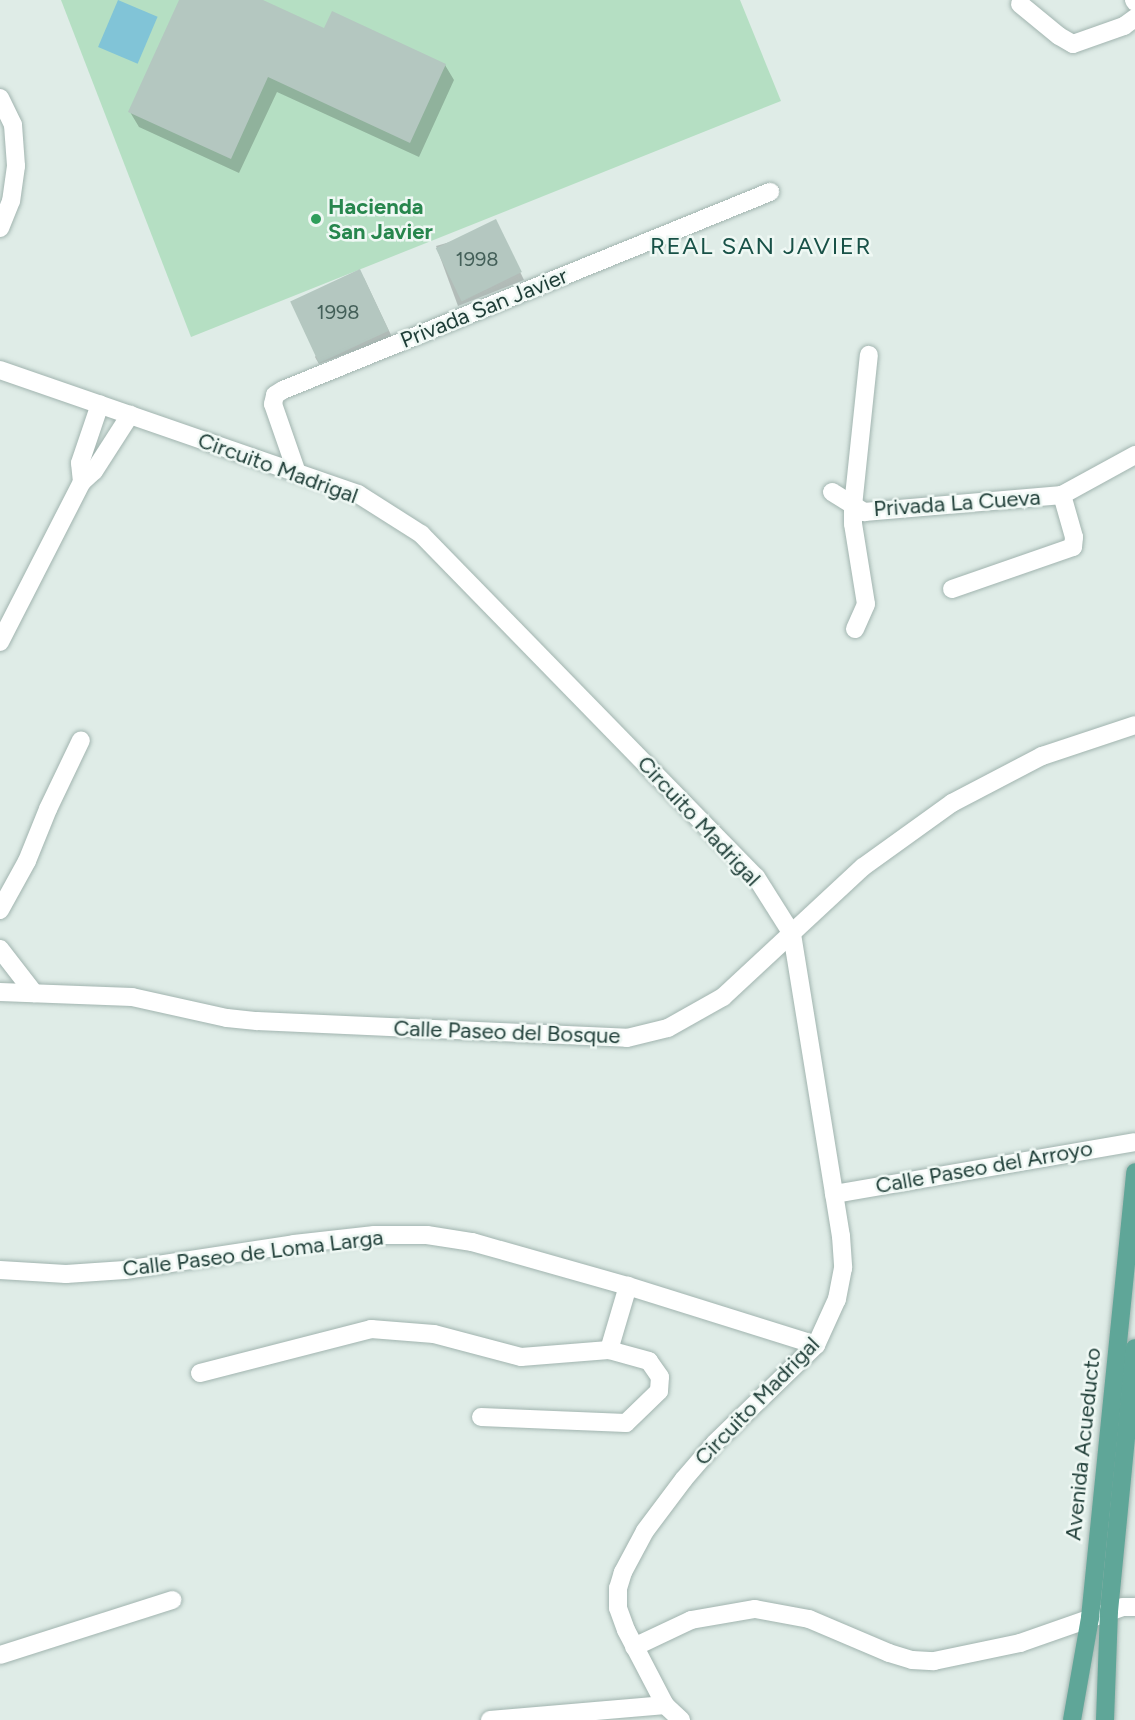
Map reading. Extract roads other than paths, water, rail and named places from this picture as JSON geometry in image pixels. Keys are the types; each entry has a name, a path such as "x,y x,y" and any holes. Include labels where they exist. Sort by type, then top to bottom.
{"main road":[{"name":"Avenida Acueducto","path":"1072,1720 1090,1618 1135,1172"},
{"name":"Avenida Acueducto","path":"1104,1720 1109,1611 1135,1348"}],"street":[{"path":"1020,4 1059,36 1073,44 1124,26 1135,18"},
{"path":"0,98 13,125 16,166 11,201 0,228"},
{"name":"Privada San Javier","path":"297,473 273,404 275,395 283,390 770,192"},
{"path":"853,506 869,355"},
{"name":"Circuito Madrigal","path":"0,370 358,494 421,534 756,877 792,934 834,1194 843,1268 837,1299 816,1345 715,1443 684,1479 645,1531 623,1572 618,1588 618,1608 634,1647 665,1705 681,1720"},
{"path":"82,483 80,463 100,404"},
{"path":"0,642 82,483 94,471 130,415"},
{"name":"Privada La Cueva","path":"832,492 864,512 1062,495 1135,455"},
{"name":"Privada La Cueva","path":"952,589 1073,547 1074,537 1062,495"},
{"name":"Privada La Cueva","path":"853,506 853,524 866,604 855,629"},
{"name":"Calle Paseo del Bosque","path":"0,992 132,997 227,1018 256,1021 627,1038 668,1028 723,997 863,867 952,803 1042,756 1135,725"},
{"path":"0,910 27,861 48,809 81,740"},
{"path":"0,949 34,993"},
{"name":"Calle Paseo del Arroyo","path":"834,1194 1135,1142"},
{"name":"Calle Paseo de Loma Larga","path":"0,1270 66,1274 125,1270 374,1235 427,1235 472,1242 628,1286 816,1345"},
{"path":"609,1350 628,1286"},
{"path":"200,1373 371,1329 434,1334 521,1357 609,1350 649,1361 660,1377 659,1391 626,1423 481,1417"},
{"path":"0,1655 171,1600"},
{"path":"634,1647 691,1620 755,1610 809,1619 889,1653 912,1660 934,1661 1020,1643 1109,1611 1123,1607 1135,1607"},
{"path":"490,1720 665,1705"}],"water":[{"path":"118,0 158,17 138,64 98,47"}],"place":[{"name":"Hacienda San Javier","path":"316,219"}],"district":[{"name":"REAL SAN JAVIER","path":"761,246"}]}
